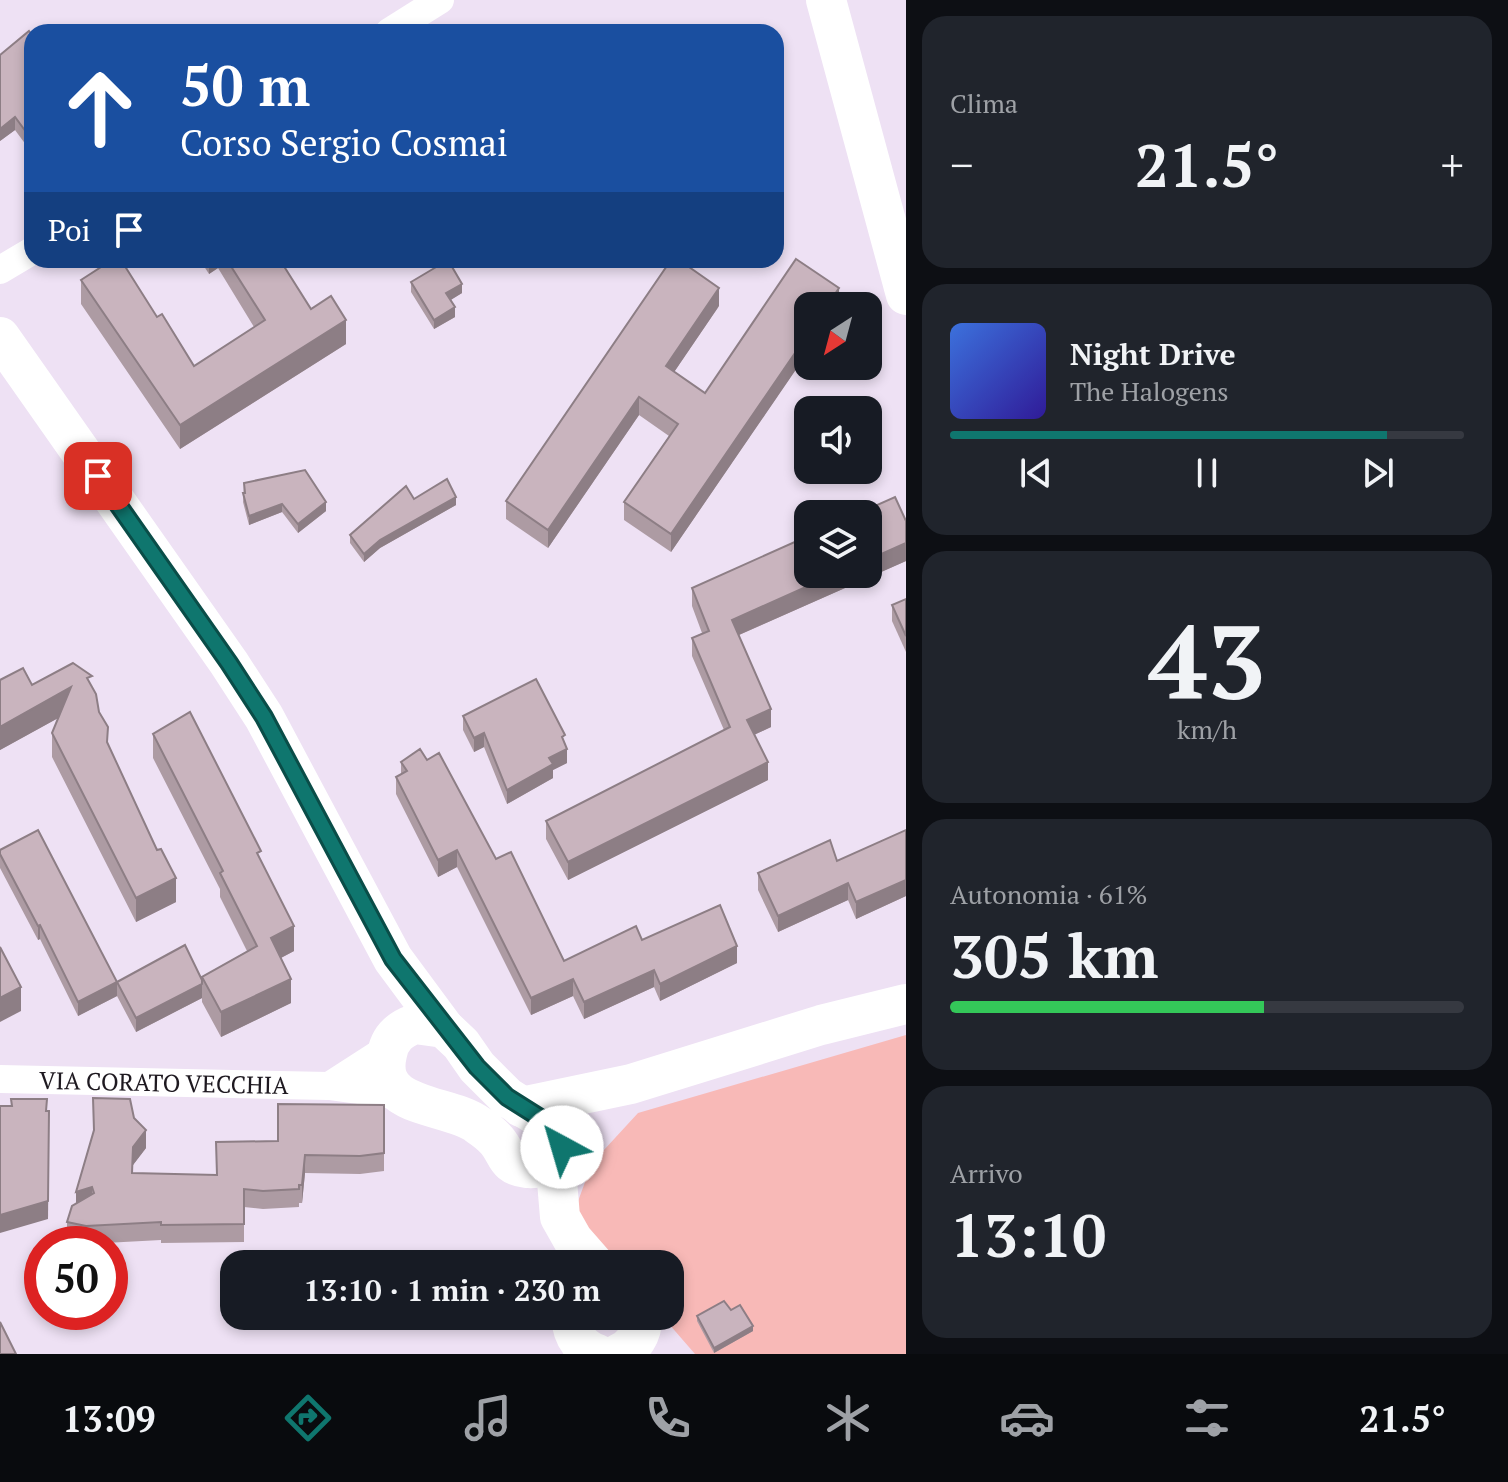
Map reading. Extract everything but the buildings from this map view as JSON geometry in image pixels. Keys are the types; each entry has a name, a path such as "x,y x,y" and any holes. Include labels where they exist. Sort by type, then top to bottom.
{"main road":[{"path":"826,0 906,295"},
{"path":"0,337 264,717 393,959 477,1067 507,1097 553,1126 560,1136 560,1217 582,1250"},
{"path":"393,959 391,1043 385,1060 392,1086 401,1096 418,1105 440,1107 460,1114 478,1124 498,1142 505,1158 516,1166 552,1250"},
{"path":"521,1107 631,1084 821,1025 906,1004"},
{"path":"391,1043 403,1028 415,1024 444,1028"},
{"path":"516,1166 539,1167 631,1084"}],"street":[{"path":"402,24 440,0"},
{"path":"0,270 24,256"},
{"path":"329,1086 391,1043"},
{"name":"VIA CORATO VECCHIA","path":"0,1079 329,1086 401,1096"}],"shaded area":[{"path":"906,1035 906,1354 695,1354 674,1330 684,1330 684,1250 604,1250 573,1215 592,1163 638,1113"}],"route":[{"path":"98,476 264,717 393,959 477,1067 507,1097 553,1126 560,1136 562,1147"}]}
